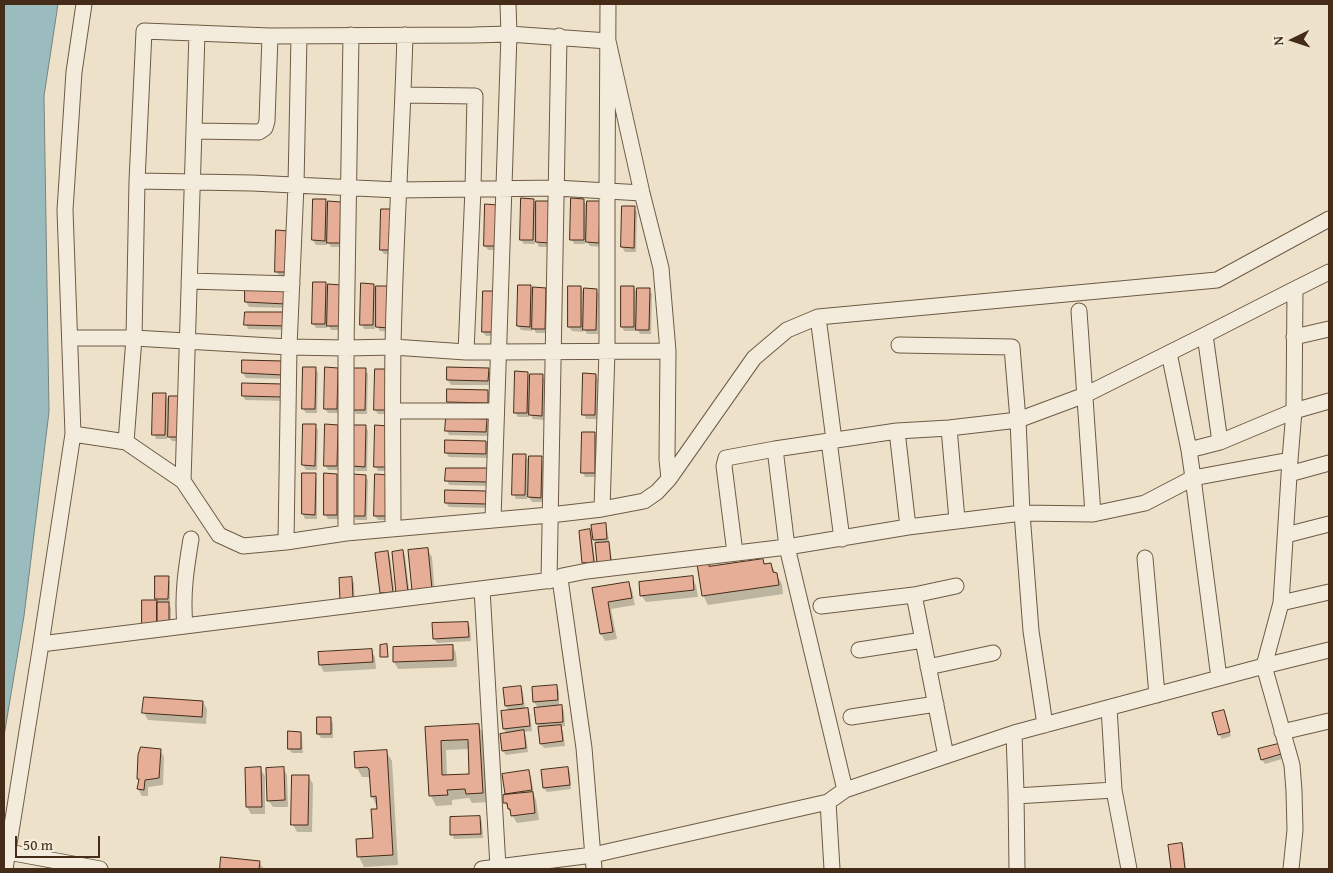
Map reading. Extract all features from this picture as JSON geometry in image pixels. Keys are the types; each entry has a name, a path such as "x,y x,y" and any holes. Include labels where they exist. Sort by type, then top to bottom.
{"street":[{"path":"5,869 42,644 73,434 64,210 74,72 84,4"},
{"path":"493,519 509,34 508,4"},
{"path":"602,509 607,351 608,4"},
{"path":"126,442 134,338 137,181 144,32 270,36 509,34 559,36 608,41"},
{"path":"183,481 197,33"},
{"path":"346,533 346,348 351,35"},
{"path":"393,529 393,347 405,35"},
{"path":"194,131 259,132 265,128 267,121 270,36"},
{"path":"286,542 289,347 296,185 299,36"},
{"path":"559,36 550,515 555,580 584,748 594,862"},
{"path":"608,41 661,268 668,351 667,459 669,479"},
{"path":"404,95 475,96 466,352"},
{"path":"137,181 398,190 556,188 642,193"},
{"path":"73,434 126,442 183,481 219,535 243,546 346,533 602,509 644,501 657,492 669,479 754,358 787,330 818,317 1217,280 1329,219"},
{"path":"736,553 724,466 726,458 897,431 949,428 1018,420 1085,395 1329,272"},
{"path":"189,281 292,284"},
{"path":"1291,869 1295,830 1292,765 1264,666 1281,603 1294,411 1295,289"},
{"path":"1079,311 1094,514"},
{"path":"818,317 842,539"},
{"path":"1294,337 1329,329"},
{"path":"1205,335 1220,442"},
{"path":"70,338 134,338 289,347 393,347 466,352 668,351"},
{"path":"899,345 1012,346 1031,631 1045,725"},
{"path":"1169,353 1190,450 1219,678"},
{"path":"1190,450 1220,442 1294,411 1329,401"},
{"path":"393,412 496,411"},
{"path":"949,428 957,520"},
{"path":"897,431 908,527"},
{"path":"775,449 787,547 844,790"},
{"path":"42,644 555,580 562,576 587,571 787,547 957,520 1022,513 1094,514 1145,503 1193,478 1329,463"},
{"path":"1286,535 1329,524"},
{"path":"185,626 183,604 191,539"},
{"path":"1145,558 1157,695"},
{"path":"821,606 914,595 956,586"},
{"path":"482,589 498,868"},
{"path":"1281,603 1329,592"},
{"path":"914,595 946,756"},
{"path":"860,650 923,640"},
{"path":"482,869 594,862 828,802 844,790 1014,733 1329,650"},
{"path":"928,667 993,654"},
{"path":"850,717 936,704"},
{"path":"1108,708 1114,790 1129,869"},
{"path":"1282,732 1329,721"},
{"path":"1014,733 1017,869"},
{"path":"1016,796 1114,790"},
{"path":"828,802 832,869"},
{"path":"8,852 100,869"}],"water":[{"path":"4,4 58,4 44,96 49,412 24,616 4,736"}],"building":[{"path":"521,198 534,199 533,240 520,240"},
{"path":"571,198 584,199 584,240 570,240"},
{"path":"313,199 326,199 325,241 312,240"},
{"path":"328,201 341,202 340,243 327,243"},
{"path":"536,201 549,201 549,243 536,242"},
{"path":"587,201 600,201 599,243 586,242"},
{"path":"485,204 498,205 497,246 484,246"},
{"path":"622,206 635,206 634,248 621,247"},
{"path":"381,209 394,209 393,250 380,250"},
{"path":"276,230 289,231 288,272 275,272"},
{"path":"313,282 326,282 325,324 312,324"},
{"path":"361,283 374,284 373,325 360,325"},
{"path":"328,284 341,285 340,326 327,326"},
{"path":"518,285 531,285 530,327 517,326"},
{"path":"376,286 390,286 389,328 376,327"},
{"path":"568,286 581,286 581,327 568,327"},
{"path":"621,286 634,286 634,327 621,327"},
{"path":"533,287 546,288 545,329 532,329"},
{"path":"584,288 597,289 596,330 583,330"},
{"path":"637,288 650,288 649,330 636,330"},
{"path":"245,289 286,290 286,304 245,302"},
{"path":"483,291 496,291 495,332 482,332"},
{"path":"245,312 286,312 286,326 244,325"},
{"path":"242,360 283,361 283,375 242,373"},
{"path":"303,367 316,367 315,409 302,409"},
{"path":"325,367 338,368 337,409 324,409"},
{"path":"447,367 489,368 488,381 447,380"},
{"path":"353,368 366,368 365,410 352,410"},
{"path":"375,369 388,369 387,410 374,410"},
{"path":"515,371 528,372 527,413 514,413"},
{"path":"583,373 596,374 595,415 582,415"},
{"path":"530,374 543,374 542,416 529,415"},
{"path":"242,383 283,384 283,397 242,396"},
{"path":"447,389 488,390 488,403 447,402"},
{"path":"153,393 166,393 165,435 152,435"},
{"path":"169,396 182,396 181,437 168,437"},
{"path":"446,418 487,419 486,432 445,431"},
{"path":"303,424 316,424 315,466 302,465"},
{"path":"325,424 338,425 337,466 324,466"},
{"path":"353,425 366,425 365,467 352,466"},
{"path":"375,425 388,426 387,467 374,467"},
{"path":"582,432 595,432 595,473 581,473"},
{"path":"445,440 486,441 486,454 445,453"},
{"path":"513,454 526,454 525,495 512,495"},
{"path":"529,456 542,456 541,498 528,497"},
{"path":"446,468 487,468 487,482 445,481"},
{"path":"302,473 316,473 315,515 302,514"},
{"path":"324,473 337,474 337,515 324,515"},
{"path":"353,474 366,475 365,516 352,516"},
{"path":"375,474 388,475 387,516 374,516"},
{"path":"445,490 486,491 486,504 445,503"},
{"path":"606,523 607,539 593,540 591,525"},
{"path":"590,529 594,562 582,563 579,531"},
{"path":"609,542 611,562 597,563 595,543"},
{"path":"428,548 432,589 412,591 408,550"},
{"path":"403,550 408,592 396,593 392,552"},
{"path":"388,551 393,592 380,593 375,553"},
{"path":"763,559 764,564 771,563 773,572 777,573 779,585 702,596 697,564 709,562 709,566"},
{"path":"155,576 169,576 168,599 155,599"},
{"path":"693,576 694,590 640,596 639,582"},
{"path":"352,577 353,599 340,600 339,578"},
{"path":"629,582 632,598 608,602 613,632 600,634 592,588"},
{"path":"142,600 157,600 157,624 142,624"},
{"path":"157,602 169,602 169,627 157,627"},
{"path":"468,622 469,637 433,639 432,623"},
{"path":"387,644 388,657 380,657 380,645"},
{"path":"453,645 453,660 393,662 393,647"},
{"path":"372,649 373,662 319,665 318,652"},
{"path":"557,685 558,700 533,702 532,687"},
{"path":"521,686 523,704 505,706 503,688"},
{"path":"144,697 203,701 202,717 142,713"},
{"path":"562,705 563,722 536,724 534,708"},
{"path":"528,708 530,726 503,729 501,711"},
{"path":"1224,710 1230,732 1218,735 1212,713"},
{"path":"317,717 331,717 331,734 317,734"},
{"path":"479,724 483,793 466,794 465,789 447,790 448,795 429,796 425,727","holes":["468,740 469,774 442,775 441,741"]},
{"path":"561,725 563,741 540,744 538,727"},
{"path":"524,730 526,748 502,751 500,734"},
{"path":"288,731 301,732 301,749 288,749"},
{"path":"1278,744 1281,754 1261,760 1258,749"},
{"path":"141,747 161,749 159,778 145,780 144,790 137,789 139,779 137,779 138,755"},
{"path":"387,750 393,855 357,857 356,839 373,838 371,809 377,809 376,796 371,797 369,769 367,767 355,768 354,752"},
{"path":"261,767 262,807 246,807 245,768"},
{"path":"284,767 285,800 267,801 266,768"},
{"path":"568,767 570,785 543,788 541,770"},
{"path":"529,770 532,790 505,794 502,774"},
{"path":"292,775 309,775 308,825 291,825"},
{"path":"533,792 535,813 511,816 507,803 503,803 503,795"},
{"path":"480,816 481,834 450,835 450,817"},
{"path":"1182,843 1185,869 1171,869 1168,845"},
{"path":"221,857 260,861 259,869 220,869"}]}
